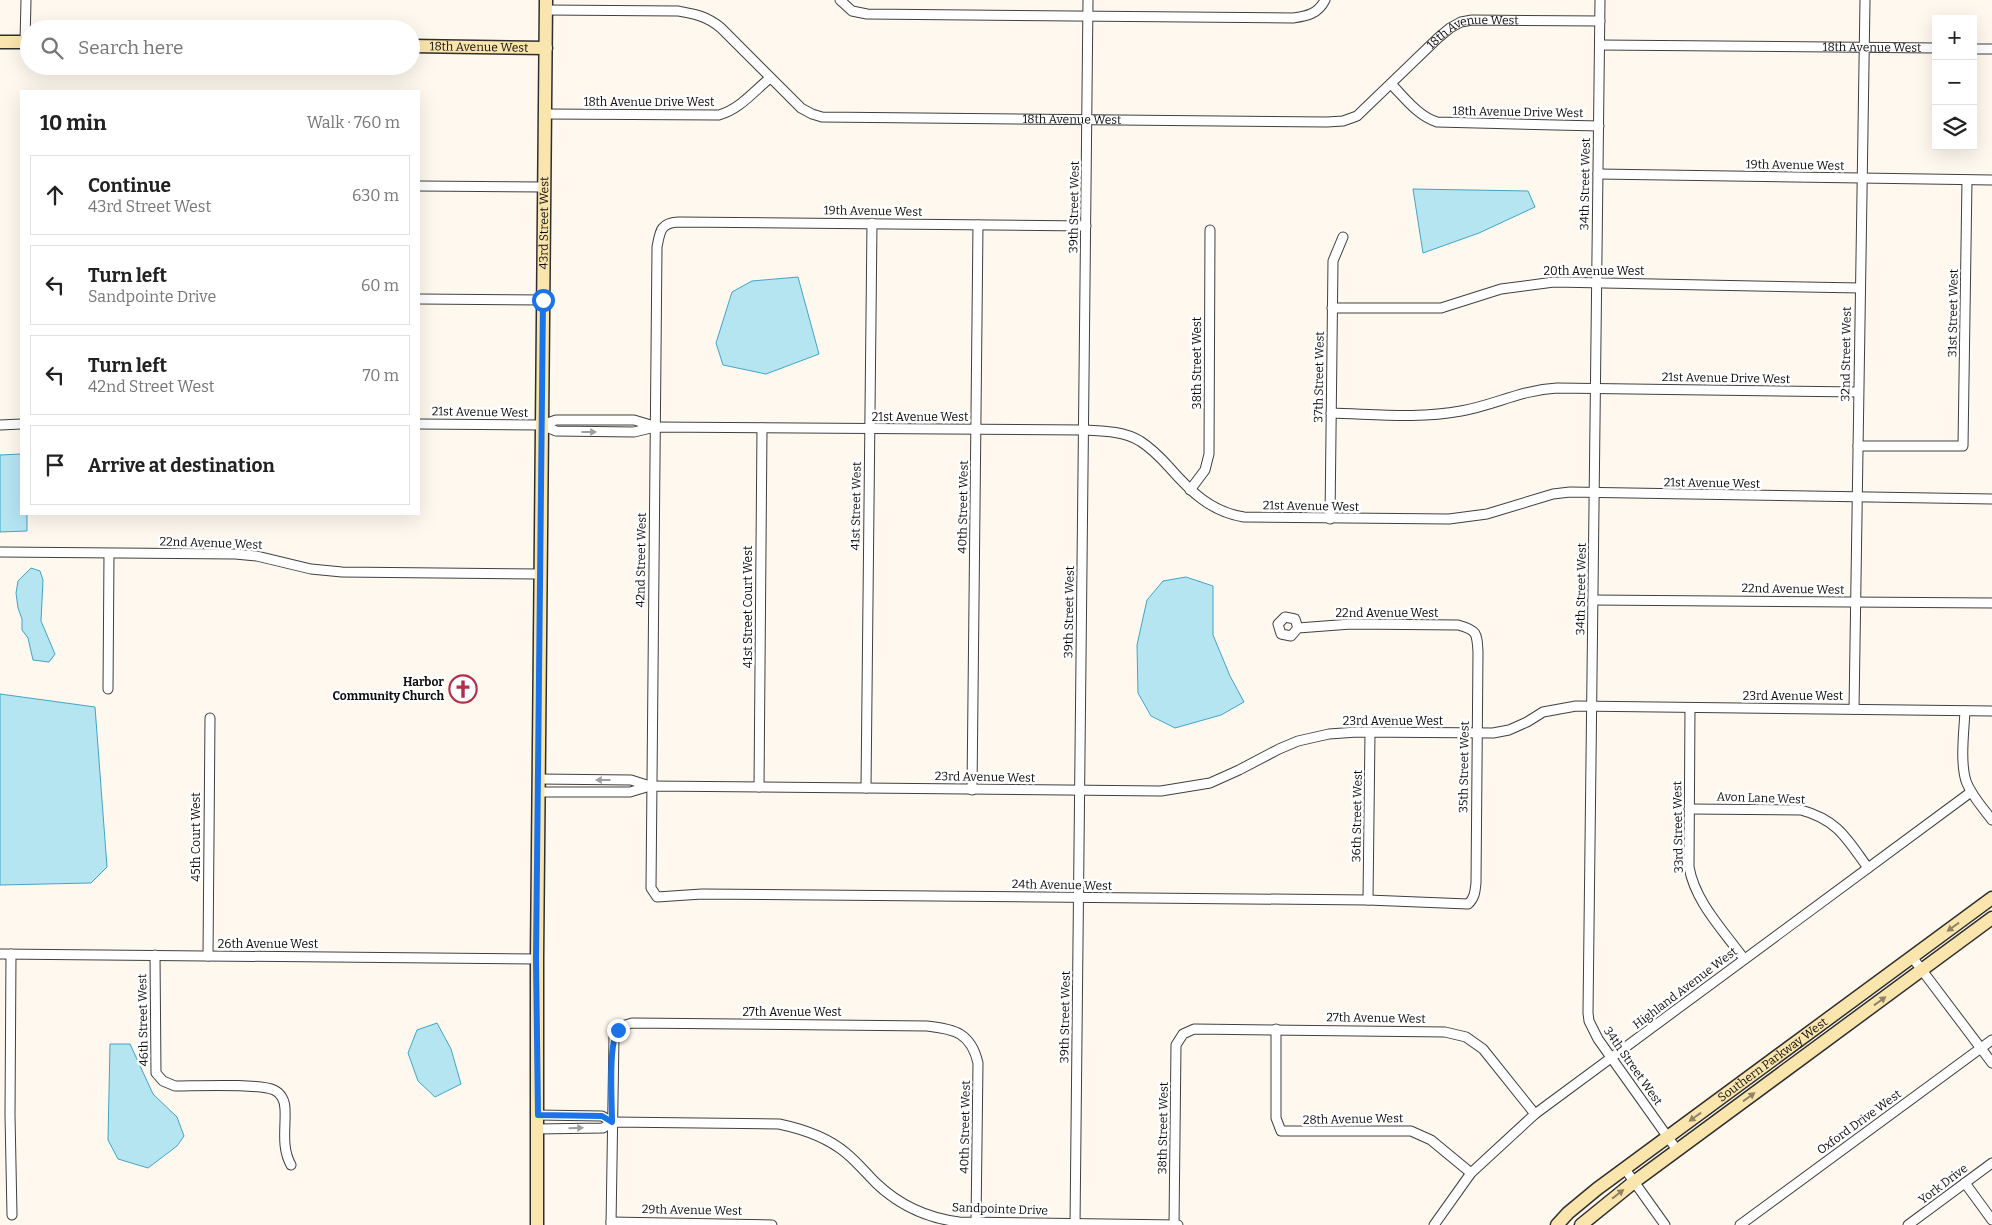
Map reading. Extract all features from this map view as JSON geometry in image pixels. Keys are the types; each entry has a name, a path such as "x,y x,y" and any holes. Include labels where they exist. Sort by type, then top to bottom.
{"street":[{"path":"26,0 26,20"},
{"path":"840,0 852,11 867,14 1293,18 1317,12 1325,0"},
{"name":"39th Street West","path":"1075,1224 1088,0"},
{"name":"34th Street West","path":"1600,0 1588,1013 1593,1031 1677,1150"},
{"name":"32nd Street West","path":"1854,709 1865,0"},
{"name":"18th Avenue West","path":"546,5 700,14 712,20 721,28 801,108 822,117 1343,121 1357,116 1438,38 1461,22 1488,20 1600,21"},
{"name":"43rd Street West","path":"537,1225 536,959 546,5"},
{"path":"0,42 20,42"},
{"name":"18th Avenue West","path":"1600,44 1932,48"},
{"name":"18th Avenue West","path":"420,46 546,48"},
{"path":"1977,49 1992,49"},
{"name":"18th Avenue Drive West","path":"545,114 719,115 731,111 747,100 770,78"},
{"name":"18th Avenue Drive West","path":"1391,84 1416,110 1437,122 1599,126"},
{"name":"19th Avenue West","path":"1598,174 1992,180"},
{"name":"31st Street West","path":"1858,446 1964,446 1967,180"},
{"path":"420,186 544,187"},
{"name":"19th Avenue West","path":"662,228 669,223 678,222 1086,226"},
{"name":"41st Street West","path":"866,788 872,224"},
{"name":"40th Street West","path":"972,790 978,225"},
{"name":"42nd Street West","path":"654,892 651,888 650,786 657,247 662,228"},
{"name":"38th Street West","path":"1190,490 1205,470 1209,454 1210,230"},
{"name":"37th Street West","path":"1330,519 1333,261 1343,237"},
{"name":"20th Avenue West","path":"1332,308 1441,308 1501,289 1554,282 1860,288"},
{"path":"420,299 543,300"},
{"name":"21st Avenue Drive West","path":"1331,413 1441,414 1488,405 1538,389 1594,388 1858,392"},
{"name":"21st Avenue West","path":"420,424 542,425 556,420 634,420 655,426 1084,430 1120,433 1140,441 1153,450 1190,490 1204,502 1237,516 1330,519 1449,519 1500,511 1553,494 1992,499"},
{"path":"0,425 20,424"},
{"name":"41st Street Court West","path":"759,787 762,428"},
{"name":"22nd Avenue West","path":"0,552 257,556 311,569 342,572 540,574"},
{"path":"108,689 109,554"},
{"name":"22nd Avenue West","path":"1593,600 1992,603"},
{"name":"22nd Avenue West","path":"1298,628 1352,624 1458,625 1472,629 1475,632"},
{"name":"35th Street West","path":"1472,901 1476,883 1478,652 1475,632"},
{"name":"23rd Avenue West","path":"539,779 631,780 650,786 1161,791 1197,786 1223,778 1279,748 1298,741 1329,734 1370,732 1493,733 1509,730 1544,712 1555,709 1592,706 1992,711"},
{"name":"33rd Street West","path":"1690,708 1689,867 1696,893 1744,959"},
{"path":"1964,711 1964,771 1966,781 1971,792 1992,820"},
{"name":"45th Court West","path":"208,956 210,718"},
{"name":"36th Street West","path":"1368,900 1370,732"},
{"name":"23rd Avenue West","path":"539,792 630,792 650,786"},
{"name":"Highland Avenue West","path":"1434,1225 1471,1173 1535,1114 1971,792"},
{"name":"Avon Lane West","path":"1689,808 1800,810 1810,812 1840,830 1868,868"},
{"name":"24th Avenue West","path":"654,892 657,897 661,898 681,894 702,894 1368,900 1460,904 1468,904 1472,901"},
{"name":"Southern Parkway West","path":"1557,1225 1568,1213 1625,1169 1992,898"},
{"name":"Southern Parkway West","path":"1581,1225 1634,1182 1992,918"},
{"name":"26th Avenue West","path":"0,954 536,959"},
{"path":"11,954 10,1115 12,1215"},
{"name":"46th Street West","path":"155,956 156,1073 163,1082 175,1086 257,1087 268,1088 280,1094 285,1106 286,1153 291,1165"},
{"path":"1912,957 1992,1063"},
{"name":"27th Avenue West","path":"612,1122 614,1036 618,1030 632,1023 927,1026 956,1030 965,1037"},
{"name":"27th Avenue West","path":"1183,1034 1194,1029 1456,1033 1466,1037 1483,1049 1535,1114"},
{"name":"28th Avenue West","path":"1276,1029 1276,1118 1281,1131 1411,1131 1431,1140 1471,1173"},
{"name":"38th Street West","path":"1176,1225 1176,1045 1183,1034"},
{"name":"40th Street West","path":"965,1037 973,1048 978,1063 976,1222"},
{"name":"Oxford Drive West","path":"1740,1225 1992,1040"},
{"name":"Sandpointe Drive","path":"538,1115 602,1116 612,1122 769,1123 795,1128 821,1137 838,1147 855,1160 886,1192 920,1213 939,1219 976,1222 1176,1225"},
{"path":"611,1223 612,1122"},
{"name":"Sandpointe Drive","path":"538,1129 603,1128 612,1122"},
{"name":"York Drive","path":"1908,1225 1992,1163"},
{"path":"1625,1169 1665,1225"},
{"path":"1965,1183 1992,1220"},
{"name":"29th Avenue West","path":"611,1223 772,1225"}],"water":[{"path":"1413,189 1528,191 1535,207 1479,233 1423,253"},
{"path":"798,277 819,354 766,374 723,365 716,343 732,292 752,281"},
{"path":"20,454 20,515 27,515 27,531 0,532 0,455"},
{"path":"31,568 40,571 43,580 41,621 55,654 49,662 33,660 28,638 22,630 22,619 16,593 18,581"},
{"path":"1186,577 1213,586 1213,635 1230,676 1244,702 1221,715 1175,728 1151,716 1138,693 1137,645 1147,600 1163,581"},
{"path":"0,694 95,707 107,867 91,883 0,885"},
{"path":"437,1023 451,1049 461,1084 435,1097 418,1081 408,1053 417,1030"},
{"path":"110,1044 130,1044 153,1094 177,1117 184,1136 177,1146 148,1168 118,1159 108,1140"}],"place":[{"name":"Harbor Community Church","path":"463,689"}],"route":[{"path":"543,300 536,959 538,1115 605,1116 612,1122 614,1036 618,1030"}]}
